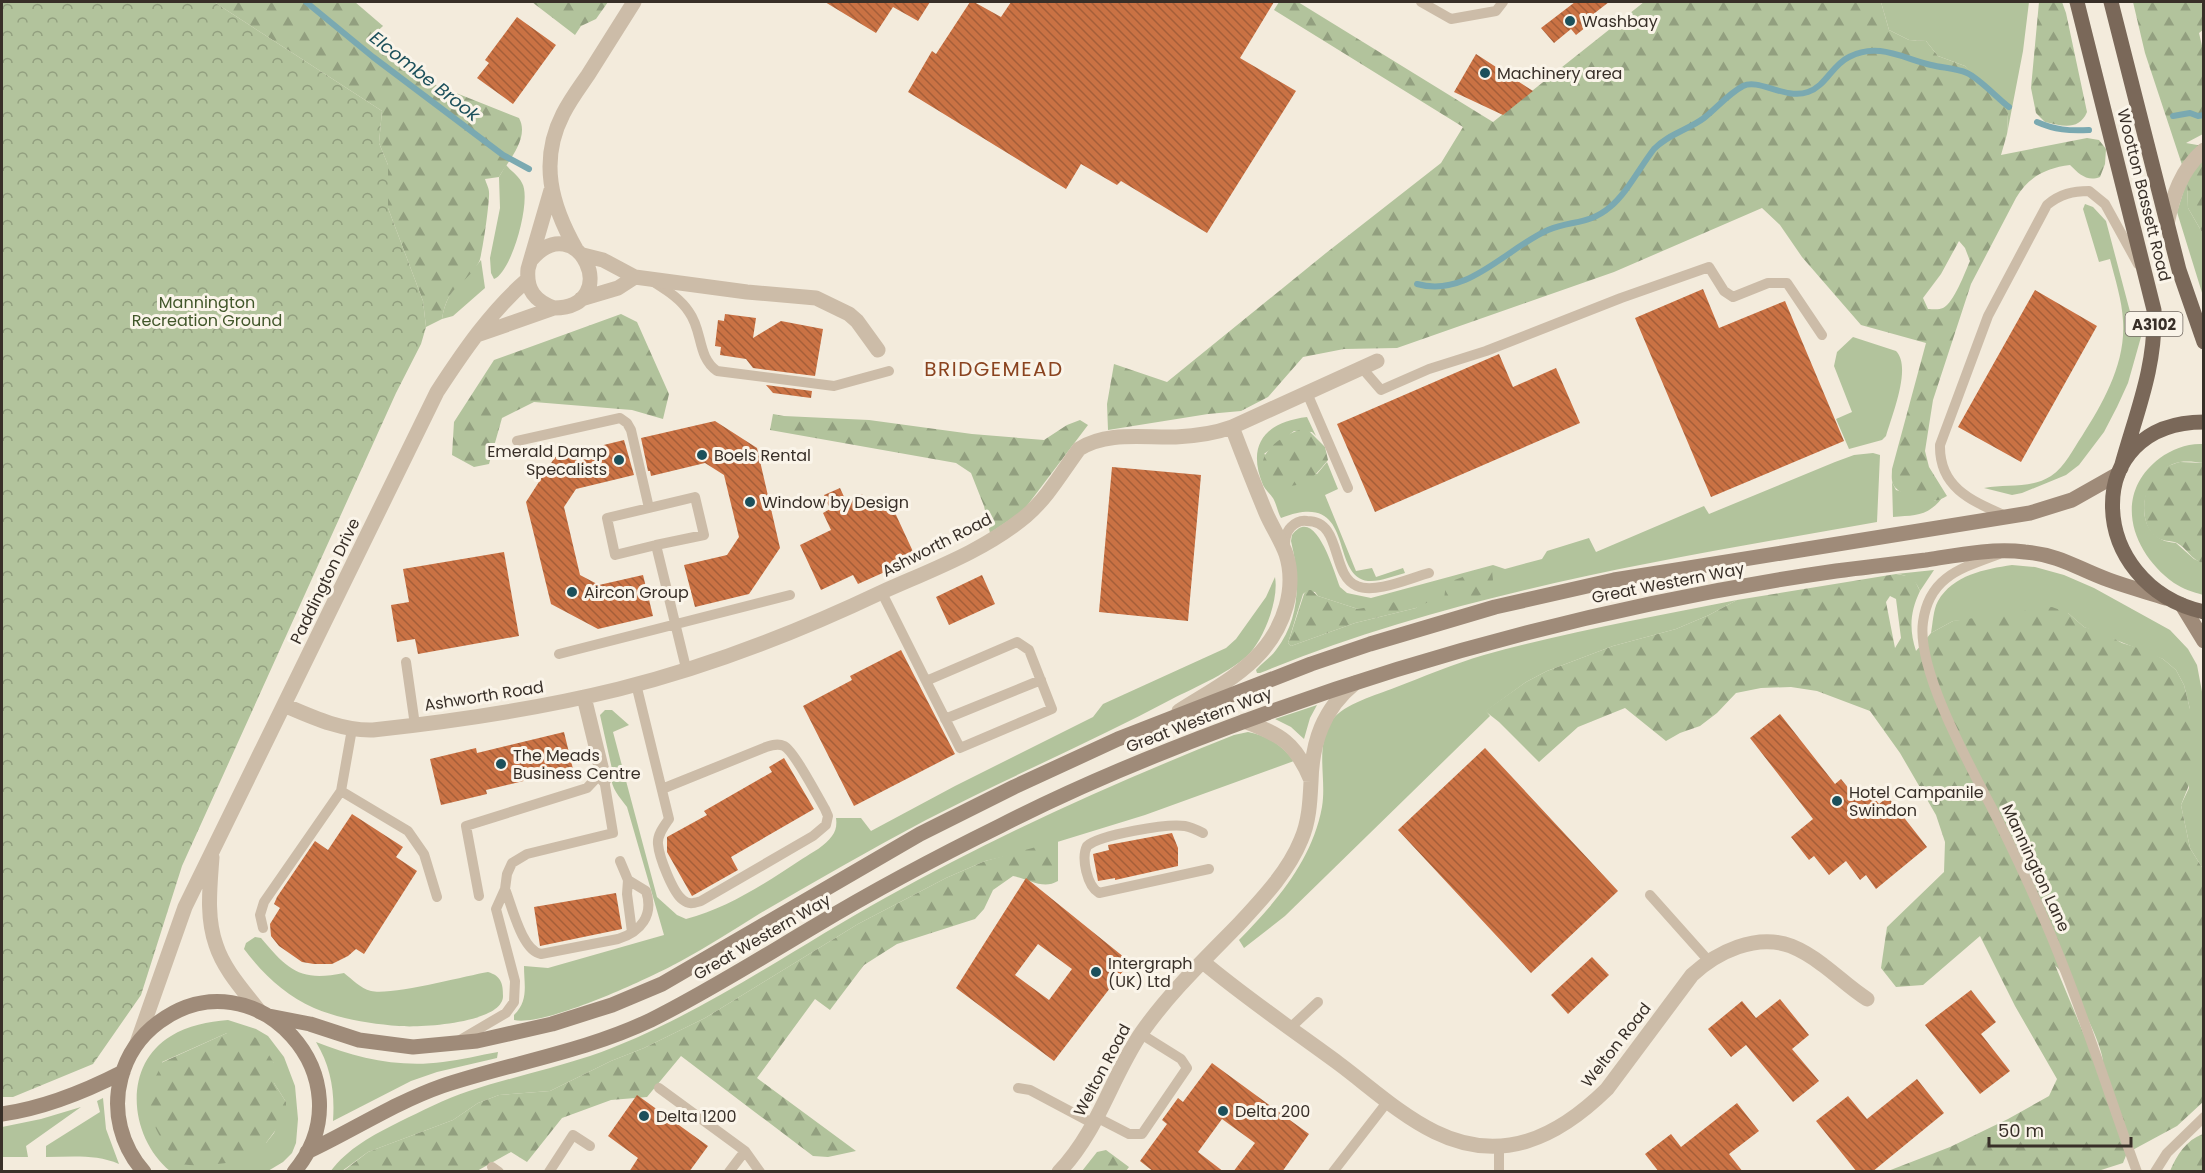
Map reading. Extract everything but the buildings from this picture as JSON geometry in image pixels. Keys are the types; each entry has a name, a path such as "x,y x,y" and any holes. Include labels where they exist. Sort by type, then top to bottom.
{"main road":[{"name":"Wootton Bassett Road","path":"2077,2 2154,310 2153,355 2150,374 2113,493 2112,520 2131,566 2140,578 2166,598 2204,612"},
{"name":"Wootton Bassett Road","path":"2111,2 2184,288 2204,342"},
{"path":"2119,471 2133,451 2151,436 2179,424 2204,422"},
{"name":"Great Western Way","path":"144,1172 128,1148 120,1127 118,1094 123,1072 136,1046 149,1031 164,1018 192,1006 211,1003 231,1004 310,1024 359,1040 413,1047 477,1041 552,1024 612,1005 662,984 920,834 1062,765 1167,719 1311,664 1370,644 1532,598 1661,571 2059,506 2119,471"},
{"name":"Great Western Way","path":"304,1161 419,1095 442,1086 590,1045 645,1022 696,996 848,907 1002,824 1119,771 1244,721 1360,680 1486,642 1683,597 1857,568 2007,551 2030,552 2064,560 2104,579 2166,598"},
{"path":"2182,605 2204,641"},
{"path":"264,1014 285,1028 298,1042 309,1058 316,1077 319,1115 315,1134 304,1161 294,1172"},
{"path":"2,1114 39,1107 68,1098 123,1072"}],"street":[{"path":"581,299 591,282 588,263 563,224 551,190 550,160 554,139 563,114 634,2"},
{"path":"2167,224 2178,185 2190,164 2204,150"},
{"path":"551,190 527,280 536,298 544,305 564,308 581,299 642,278"},
{"path":"531,260 547,246 557,244 603,260 642,278 747,292 816,298 849,314 878,350"},
{"name":"Paddington Drive","path":"136,1046 181,915 437,392 498,307 527,280"},
{"path":"477,335 554,308"},
{"name":"Ashworth Road","path":"284,705 352,729 373,730 467,719 584,697 636,684 816,622 950,562 1002,534 1026,516 1045,498 1079,449 1087,444 1118,437 1204,435 1232,427 1377,361"},
{"path":"1167,719 1238,672 1260,653 1272,637 1284,611 1290,590 1290,573 1285,552 1266,513 1232,427"},
{"name":"Welton Road","path":"1059,1172 1079,1149 1096,1121 1141,1034 1179,986 1268,892 1293,855 1301,840 1308,817 1314,750 1320,726 1334,703 1360,680"},
{"path":"584,697 603,776"},
{"path":"1244,721 1277,734 1290,745 1311,780"},
{"name":"Paddington Drive","path":"213,848 210,901 211,925 216,945 229,971 264,1014"},
{"name":"Welton Road","path":"1203,962 1255,1003 1433,1132 1474,1146 1500,1147 1533,1140 1571,1120 1607,1089 1692,975 1708,960 1730,950 1751,944 1777,942 1791,946 1822,964 1867,999"}],"lane":[{"path":"1421,2 1451,19 1496,11 1503,2"},
{"path":"2008,516 1973,501 1953,485 1942,465 1940,445 1988,316 2047,205 2060,196 2075,191 2089,191 2097,196 2105,204 2147,280"},
{"path":"1362,368 1380,390 1429,369 1486,351 1709,267 1724,291 1733,297 1768,283 1787,283 1822,335"},
{"path":"642,278 680,301 691,313 707,364 717,371 834,386 889,371"},
{"path":"1307,393 1348,488"},
{"path":"518,441 620,418 631,430 649,508"},
{"path":"695,497 704,534 656,545 615,555 607,518 695,497"},
{"path":"1285,552 1286,536 1292,526 1304,520 1315,521 1330,535 1345,577 1353,585 1376,588 1429,573"},
{"path":"656,545 686,668"},
{"name":"Mannington Lane","path":"2007,551 1961,568 1940,584 1933,593 1924,615 1923,634 1927,658 1937,690 1958,740 2045,920 2080,1009 2137,1172"},
{"path":"882,593 926,681 945,719 960,748 1052,708 1029,650 1017,642 926,681"},
{"path":"559,654 790,595"},
{"path":"406,662 415,725"},
{"path":"945,719 1041,680"},
{"path":"636,684 669,819 661,830 657,843 673,886 682,900 690,904 701,901 813,836 826,825 828,816 786,747 778,744 662,789"},
{"path":"263,928 260,915 264,902 341,791 352,729"},
{"path":"452,1045 506,1013 514,1002 515,981 496,909 505,889 512,863 521,856 613,833 603,776 587,788 466,826 480,896"},
{"path":"341,791 408,831 424,854 437,897"},
{"path":"1203,833 1185,826 1158,827 1099,839 1087,846 1084,855 1090,882 1099,893 1209,869"},
{"path":"620,861 628,880 627,894 632,932"},
{"path":"505,889 527,945 541,954 618,939 645,923 649,906 646,891 628,880"},
{"path":"1650,895 1708,960"},
{"path":"1290,1028 1318,1002"},
{"path":"1018,1088 1030,1090 1129,1134 1142,1134 1187,1068 1181,1059 1141,1034"},
{"path":"659,1088 745,1151 760,1172"},
{"path":"1332,1172 1388,1101"},
{"path":"2155,1172 2166,1153 2204,1117"},
{"path":"549,1172 573,1135 590,1146"},
{"path":"1499,1172 1500,1147"},
{"path":"729,1172 745,1151"}],"green space":[{"name":"Mannington Recreation Ground","path":"2,2 214,2 382,111 379,143 388,165 388,208 423,301 426,327 421,344 396,393 182,866 141,995 93,1064 13,1097 2,1097"},
{"path":"214,2 355,2 383,26 369,39 436,85 519,118 522,133 516,149 499,177 485,179 489,197 479,262 468,277 452,292 442,319 426,327 423,301 388,208 388,165 379,143 382,111"},
{"path":"532,2 608,2 596,19 581,26 575,35"},
{"path":"1279,2 1298,2 1493,122 1644,2 1881,2 1889,30 1909,40 1926,41 1938,56 1965,66 1999,96 2008,113 2007,134 2001,155 2087,138 2099,140 2106,149 2105,164 2100,177 2084,176 2070,165 2046,171 2026,184 2016,198 1971,284 1933,400 1925,451 1929,467 1947,496 1937,500 1928,501 1910,497 1895,488 1892,478 1892,469 1926,343 1861,325 1802,257 1780,225 1762,208 1614,272 1397,348 1344,349 1303,357 1268,397 1241,411 1108,430 1107,404 1114,364 1167,382 1441,163 1463,127 1274,10","holes":["1959,241 1965,248 1970,261 1955,294 1943,308 1928,309 1923,298 1941,274"]},
{"path":"1881,2 2029,2 2023,51 2007,134 2008,114 1965,66 1938,56 1926,41 1909,40 1889,30"},
{"path":"2039,2 2062,2 2066,13 2087,112 2084,118 2075,125 2064,126 2045,122 2036,113 2031,88"},
{"path":"2133,2 2201,2 2203,6 2203,30 2199,33 2203,50 2203,134 2186,143 2203,146 2203,234 2188,208 2187,180 2145,53"},
{"path":"506,165 522,183 524,204 513,250 501,274 494,279 491,273 490,258 500,208 499,177"},
{"path":"2187,180 2188,208 2203,234 2203,296 2177,212"},
{"path":"2085,204 2093,207 2106,221 2133,323 2141,337 2128,383 2104,432 2079,465 2066,475 2012,495 1984,488 2035,483 2056,472 2098,410 2112,382 2123,337 2120,297 2110,259 2099,262 2083,209"},
{"path":"481,260 485,288 453,316 442,319 444,308 452,292"},
{"path":"621,314 637,322 669,394 663,419 632,410 534,402 502,418 489,464 474,467 452,455 454,422 494,360"},
{"path":"1853,337 1896,351 1902,368 1899,392 1886,436 1882,440 1849,449 1836,419 1852,412 1834,366 1837,352"},
{"path":"773,414 869,420 972,434 1044,440 1067,425 1080,420 1088,425 1023,511 990,533 984,506 971,473 956,463 770,430"},
{"path":"1307,417 1316,436 1312,432 1294,431 1264,454 1317,474 1327,462 1338,489 1325,495 1356,571 1372,568 1376,577 1403,568 1405,573 1373,581 1356,576 1348,565 1332,523 1321,514 1305,512 1281,518 1258,471 1259,447 1263,437 1280,424"},
{"path":"1306,428 1325,447 1328,460 1307,481 1279,487 1265,475 1264,459 1274,444"},
{"path":"2203,444 2203,463 2180,462 2166,468 2155,478 2147,491 2144,505 2145,519 2151,531 2161,539 2176,543 2194,559 2203,563 2203,595 2174,583 2147,555 2138,539 2133,522 2132,505 2136,488 2145,472 2160,458 2180,447"},
{"path":"1873,453 1880,455 1877,522 1642,565 1487,599 1410,620 1257,673 1256,670 1276,650 1290,625 1297,583 1291,541 1292,535 1300,527 1308,528 1316,533 1340,587 1347,593 1371,598 1493,565 1505,569 1542,559 1547,551 1589,538 1596,552 1704,506 1709,514 1854,455","holes":["1307,591 1315,592 1318,596 1358,609 1431,596 1416,608 1355,623 1291,646 1288,643 1303,594"]},
{"path":"2180,462 2203,463 2203,563 2177,543 2155,536 2146,523 2144,506 2147,488 2160,470"},
{"path":"1892,482 1896,490 1935,501 1942,498 1926,512 1893,517"},
{"path":"2012,565 2035,567 2064,575 2094,588 2170,630 2188,649 2197,665 2203,697 2203,869 2190,848 2181,805 2189,788 2190,709 2184,685 2176,670 2163,659 2084,627 2068,613 1953,621 1931,633 1936,605 1944,592 1952,585 1981,571"},
{"path":"1482,570 1492,571 1493,580 1489,593 1452,603 1444,599 1446,584"},
{"path":"1934,570 1920,591 1911,578 1896,574"},
{"path":"1896,574 1913,577 1920,591 1914,606 1912,621 1912,635 1916,651 1931,633 1953,621 2052,607 2068,613 2084,627 2148,651 2163,659 2176,670 2184,685 2190,709 2193,746 2193,775 2181,805 2190,848 2203,869 2203,1102 2177,1126 2127,1153 2123,1163 2098,1171 1888,1171 1950,1147 2008,1119 2049,1096 2057,1079 2015,1006 1980,936 1923,985 1896,987 1881,968 1887,927 1944,872 1945,842 1936,815 1900,753 1870,711 1817,691 1791,687 1761,688 1736,693 1717,713 1700,726 1666,741 1625,708 1578,727 1539,762 1485,711 1526,682 1547,671 1613,646 1676,629 1737,600","holes":["1890,596 1896,599 1901,638 1895,648 1886,602","2055,965 2075,993 2093,1031 2102,1056 2105,1085"]},
{"path":"1275,577 1273,606 1261,637 1243,660 1224,673 926,820 821,878 666,969 572,1009 529,1020 514,1020 514,1015 524,998 524,966 548,968 664,935 627,807 617,794 611,780 612,769 600,715 605,710 612,710 629,725 613,732 657,897 677,915 686,919 746,894 818,849 833,834 836,828 836,818 861,818 871,831 1093,717 1103,704 1226,648 1236,639 1266,597"},
{"path":"1307,590 1358,609 1432,595 1428,602 1416,608 1355,623 1291,646 1288,643"},
{"path":"1737,600 1676,629 1613,646 1547,671 1526,682 1486,711 1490,716 1285,916 1244,948 1239,940 1291,879 1310,845 1322,807 1324,740 1333,719 1344,709 1450,666 1484,655 1578,632"},
{"path":"1317,705 1310,718 1304,739 1291,727 1275,719"},
{"path":"1248,732 1274,742 1294,761 1145,815 1028,851 985,861 946,878 858,924 705,1018 644,1048 611,1061 550,1091 499,1095 478,1103 453,1120 368,1152 342,1171 330,1172 337,1163 362,1143 425,1109 469,1091 590,1056 666,1024 885,898 970,853 1056,811 1145,772 1234,735"},
{"path":"1058,841 1058,881 1041,884 1013,876 993,890 984,909 975,919 897,944 864,965 830,1010 815,999 757,1078 856,1151 828,1157 813,1156 681,1056 647,1097 611,1100 562,1118 527,1162 511,1152 477,1171 342,1172 368,1152 453,1120 478,1103 499,1095 550,1091 611,1061 644,1048 705,1018 858,924 946,878 985,861"},
{"path":"255,937 261,938 279,958 296,971 316,976 344,973 360,986 371,991 394,991 488,972 500,981 503,996 499,1005 490,1012 476,1018 441,1025 399,1026 345,1018 303,1003 275,983 244,949 246,943"},
{"path":"228,1020 256,1029 268,1036 284,1057 295,1086 298,1119 296,1143 292,1153 283,1162 268,1171 170,1171 146,1140 140,1122 137,1102 138,1083 144,1065 155,1049 178,1032 206,1023","holes":["227,1033 274,1063 274,1083 286,1102 274,1133 266,1143 162,1062"]},
{"path":"238,1031 259,1039 274,1063 274,1083 286,1102 286,1116 266,1143 247,1158 235,1162 199,1166 179,1164 166,1147 152,1119 149,1099 155,1079 163,1062 227,1033"},
{"path":"316,1042 362,1057 410,1064 450,1061 498,1052 497,1058 437,1072 411,1081 333,1121 331,1080"},
{"path":"103,1098 106,1129 119,1164 92,1157 46,1157 46,1146 100,1112 97,1101"},
{"path":"81,1107 26,1146 28,1157 2,1157 2,1127 41,1119"},
{"path":"2203,1134 2203,1171 2170,1171 2183,1149"},
{"path":"1106,1150 1129,1167 1126,1171 1082,1171 1097,1152"}],"waterway":[{"name":"Elcombe Brook","path":"306,2 373,57 503,155 529,169"},
{"name":"Elcombe Brook","path":"1417,284 1436,286 1453,284 1470,278 1548,230 1587,220 1602,213 1622,195 1654,149 1704,118 1732,93 1749,84 1790,93 1808,92 1820,85 1838,65 1849,57 1870,51 1880,51 1967,73 2009,107"},
{"name":"Elcombe Brook","path":"2173,116 2190,113 2198,116 2204,115"},
{"name":"Elcombe Brook","path":"2037,122 2062,129 2089,130"}],"place":[{"name":"Washbay","path":"1570,21"},
{"name":"Machinery area","path":"1485,73"},
{"name":"Boels Rental","path":"702,455"},
{"name":"Emerald Damp Specalists","path":"619,460"},
{"name":"Window by Design","path":"750,502"},
{"name":"Aircon Group","path":"572,592"},
{"name":"The Meads Business Centre","path":"501,764"},
{"name":"Hotel Campanile Swindon","path":"1837,801"},
{"name":"Intergraph (UK) Ltd","path":"1096,972"},
{"name":"Delta 200","path":"1223,1111"},
{"name":"Delta 1200","path":"644,1116"}],"district":[{"name":"BRIDGEMEAD","path":"994,369"}]}
